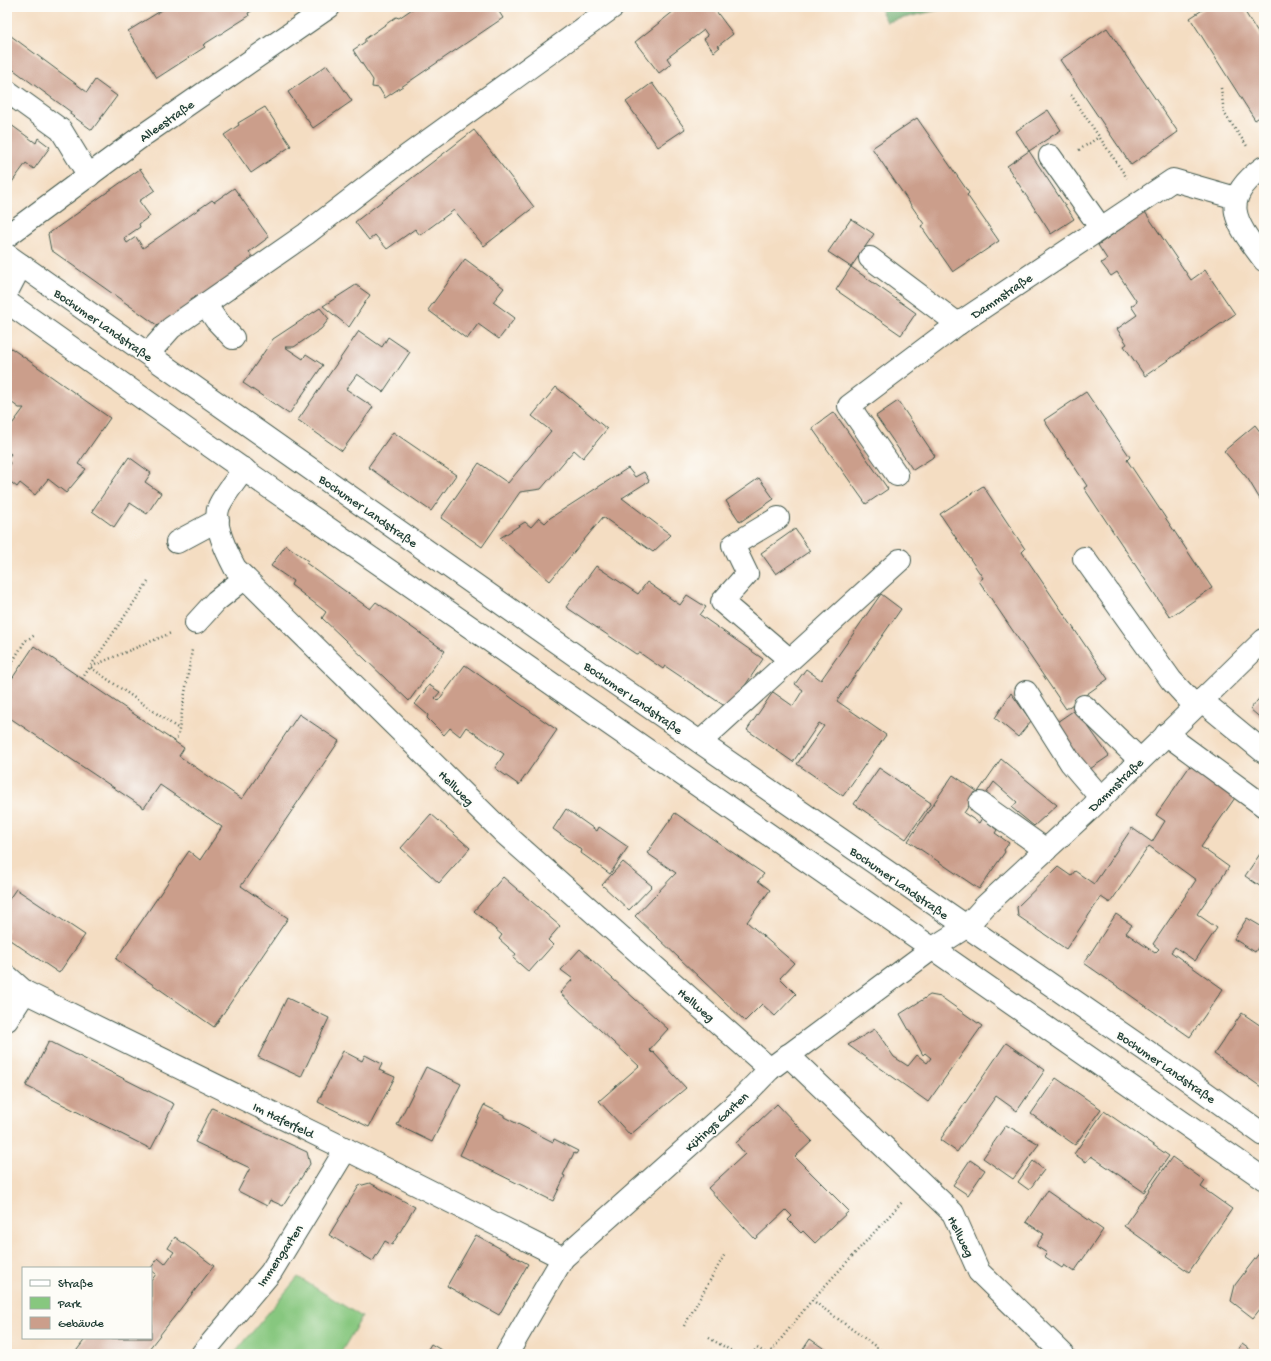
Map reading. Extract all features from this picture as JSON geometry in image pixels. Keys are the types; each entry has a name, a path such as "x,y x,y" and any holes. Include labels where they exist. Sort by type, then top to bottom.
{"street":[{"name":"Alleestraße","path":"7,236 142,136 329,7"},
{"path":"148,354 171,328 306,234 407,156 613,7"},
{"path":"7,91 61,130 89,176"},
{"path":"1050,156 1100,227"},
{"path":"1263,167 1248,181 1236,198 1236,218 1245,234 1264,260"},
{"name":"Dammstraße","path":"898,475 849,406 958,324 1100,227 1173,180 1236,198"},
{"path":"870,258 958,324"},
{"path":"7,292 14,260"},
{"name":"Bochumer Landstraße","path":"14,260 700,742 1167,1065 1264,1135"},
{"path":"7,302 244,469 1264,1179"},
{"path":"205,304 216,320 234,338"},
{"name":"Hellweg","path":"244,469 219,507 218,520 223,546 235,568 505,834 770,1069"},
{"path":"778,518 733,545 747,574 722,602 790,660"},
{"path":"177,542 218,520"},
{"path":"1084,558 1171,680 1198,703 1264,752"},
{"path":"700,742 900,560"},
{"path":"196,623 216,601 245,578"},
{"name":"Dammstraße","path":"966,927 985,906 1101,798 1264,640"},
{"path":"1026,692 1071,763 1101,798"},
{"path":"1084,706 1140,760"},
{"path":"1166,734 1264,806"},
{"path":"980,803 1046,850"},
{"name":"Kütings Garten","path":"506,1354 563,1258 738,1102 770,1069 933,948 966,927"},
{"name":"Im Haferfeld","path":"7,976 25,992 346,1149 563,1258"},
{"path":"7,1020 25,992"},
{"name":"Hellweg","path":"788,1056 953,1213 979,1272 1063,1354"},
{"name":"Immengarten","path":"202,1354 271,1272 346,1149"}],"path":[{"path":"1221,88 1224,112 1263,167"},
{"path":"1071,95 1141,200"},
{"path":"82,679 148,582"},
{"path":"90,667 196,623"},
{"path":"174,741 179,729 196,623"},
{"path":"7,671 25,641 35,636"},
{"path":"90,667 179,729"},
{"path":"752,1354 757,1348 768,1354 812,1300 888,1216 921,1184"},
{"path":"684,1326 725,1254"},
{"path":"812,1300 886,1354"},
{"path":"709,1338 736,1354"}],"green space":[{"path":"879,7 951,7 887,22"},
{"path":"298,1277 362,1317 340,1354 234,1354"}],"building":[{"path":"167,7 259,7 248,13 249,16 203,45 205,47 157,78 128,31"},
{"path":"415,7 496,7 503,18 385,98 379,88 372,87 373,80 353,50 365,42 365,39 396,17 399,18"},
{"path":"679,7 713,7 733,34 718,46 720,47 714,52 704,39 708,36 704,30 667,58 671,64 659,73 635,42"},
{"path":"1207,7 1242,7 1264,43 1264,114 1255,120 1190,18"},
{"path":"1107,28 1178,132 1131,165 1060,60"},
{"path":"7,33 87,92 95,80 117,96 92,130 70,114 71,112 7,65"},
{"path":"327,65 352,101 313,128 288,92"},
{"path":"652,83 685,129 658,147 626,102"},
{"path":"265,107 291,146 251,173 224,135 239,125 238,123"},
{"path":"1048,110 1061,130 1029,151 1016,131"},
{"path":"917,118 969,193 967,195 999,241 953,272 921,226 924,224 872,148"},
{"path":"7,122 36,143 38,138 50,147 34,169 26,163 7,189"},
{"path":"474,130 534,207 484,246 454,210 420,235 415,229 387,249 375,235 369,240 355,222"},
{"path":"1029,151 1074,219 1051,234 1007,166"},
{"path":"140,169 155,190 139,201 150,216 139,224 140,227 124,238 127,243 136,237 143,248 212,200 214,202 234,188 269,237 249,252 254,260 161,328 51,250 48,234"},
{"path":"1145,212 1191,280 1205,270 1235,314 1145,376 1124,346 1127,344 1117,329 1137,315 1131,306 1137,302 1117,272 1111,276 1101,263 1107,259 1098,245"},
{"path":"851,219 874,234 851,267 828,252"},
{"path":"465,259 504,288 493,302 515,318 499,339 478,324 467,339 428,310"},
{"path":"851,267 916,313 901,335 836,290"},
{"path":"356,285 370,295 349,327 323,306"},
{"path":"320,308 329,319 321,329 294,347 285,347 303,359 306,354 323,365 289,414 243,383 273,339"},
{"path":"359,331 382,347 388,337 410,352 383,392 357,374 346,389 373,407 342,451 298,420"},
{"path":"7,348 11,348 110,418 78,464 86,469 66,493 48,479 35,495 20,483 17,487 7,479 7,468 10,463 7,459 11,454 7,451 7,431 24,408 19,408 11,402 7,407"},
{"path":"556,387 607,429 583,458 574,450 541,489 520,492 482,547 441,518 479,463 508,483 551,431 532,416"},
{"path":"1086,392 1130,457 1127,460 1212,588 1170,617 1084,488 1087,486 1044,420"},
{"path":"898,401 935,456 913,470 876,416"},
{"path":"834,412 888,489 866,504 812,428"},
{"path":"1255,425 1264,437 1264,506 1248,479 1224,451"},
{"path":"393,432 456,475 431,511 368,467"},
{"path":"129,457 151,473 145,482 161,493 147,514 130,503 114,527 92,511"},
{"path":"628,468 635,477 644,472 649,481 622,498 671,535 653,552 603,517 550,581 500,538 525,522 531,527 539,518 545,523 550,518"},
{"path":"759,478 774,499 740,522 726,501"},
{"path":"983,486 1025,549 1022,552 1108,679 1066,709 979,581 983,578 940,514"},
{"path":"795,529 810,551 776,574 761,553"},
{"path":"286,545 308,561 306,563 370,609 376,602 445,651 409,701 322,618 326,612 291,585 293,581 271,566"},
{"path":"596,566 638,594 647,582 680,605 687,595 706,607 700,615 763,659 729,709 665,666 663,669 640,653 636,654 566,607"},
{"path":"881,594 901,609 837,701 886,735 843,796 797,764 824,726 819,723 793,762 747,730 773,692 793,706 803,690 795,684 806,669 821,680"},
{"path":"34,646 184,748 179,756 242,799 299,714 339,741 241,886 288,918 214,1027 116,959 189,851 200,860 222,827 160,785 144,808 7,716 7,686"},
{"path":"465,665 557,730 519,785 495,768 504,754 466,727 460,736 450,728 444,735 427,718 428,715 415,704 429,685 440,692 435,698 438,701"},
{"path":"1011,693 1031,721 1018,737 995,718"},
{"path":"1264,693 1264,721 1250,709"},
{"path":"1076,709 1109,756 1087,771 1054,724"},
{"path":"1001,759 1057,805 1034,826 1012,808 1017,802 994,782 984,797 978,792"},
{"path":"1194,760 1239,792 1201,847 1229,867 1197,914 1217,928 1195,961 1175,947 1171,952 1223,989 1190,1037 1084,963 1116,914 1132,925 1126,933 1155,953 1159,949 1153,944 1196,880 1149,846 1110,903 1101,897 1066,949 1018,916 1017,907 1058,867 1071,876 1075,871 1094,884 1132,828 1152,842 1165,821 1156,815"},
{"path":"879,768 931,803 906,839 854,804"},
{"path":"953,775 978,792 964,813 979,823 982,818 997,830 995,833 1009,843 1004,850 1005,852 979,889 908,841"},
{"path":"566,809 597,831 599,827 628,847 610,874 581,853 582,850 553,829"},
{"path":"675,813 764,874 758,881 770,890 747,922 794,963 780,978 796,994 775,1016 762,1004 745,1021 635,916 676,873 647,853"},
{"path":"431,814 470,848 439,883 401,848"},
{"path":"1260,854 1264,857 1264,889 1245,876"},
{"path":"623,862 652,886 629,910 602,885"},
{"path":"503,877 560,926 548,940 553,945 529,972 513,958 516,954 499,939 502,935 474,911"},
{"path":"16,889 85,935 59,973 7,938 7,902"},
{"path":"1247,918 1264,928 1264,938 1255,952 1234,939"},
{"path":"580,949 668,1029 649,1050 652,1053 653,1052 686,1088 630,1135 599,1101 639,1066 560,993 573,979 561,970"},
{"path":"930,995 941,997 982,1026 928,1102 848,1045 875,1029 894,1057 908,1066 917,1055 927,1063 931,1058 925,1053 923,1055 900,1014"},
{"path":"287,998 329,1018 301,1077 258,1057"},
{"path":"1242,1013 1264,1028 1264,1089 1214,1054"},
{"path":"49,1041 174,1104 151,1149 26,1086"},
{"path":"1006,1043 1045,1070 1017,1111 996,1096 957,1152 940,1140"},
{"path":"343,1051 362,1061 365,1055 382,1064 379,1070 395,1077 369,1127 318,1102"},
{"path":"426,1067 461,1084 432,1142 397,1125"},
{"path":"1056,1078 1101,1109 1075,1145 1031,1114"},
{"path":"777,1104 812,1141 795,1157 849,1211 815,1243 803,1231 801,1233 788,1220 792,1216 786,1210 755,1239 708,1188 745,1154 736,1143"},
{"path":"484,1105 553,1142 554,1139 578,1151 576,1154 574,1153 563,1175 565,1176 553,1201 460,1155"},
{"path":"212,1108 307,1152 310,1164 283,1206 270,1200 267,1206 238,1191 250,1168 195,1142"},
{"path":"1104,1111 1169,1156 1144,1192 1091,1156 1086,1162 1074,1154"},
{"path":"1006,1125 1039,1144 1013,1179 983,1158"},
{"path":"1172,1157 1205,1181 1201,1187 1232,1209 1189,1272 1124,1226"},
{"path":"970,1160 985,1170 968,1195 953,1185"},
{"path":"1033,1161 1044,1170 1029,1190 1018,1182"},
{"path":"370,1183 415,1207 392,1245 385,1241 373,1261 329,1235 359,1186"},
{"path":"1047,1191 1103,1230 1074,1272 1064,1265 1062,1268 1044,1256 1047,1253 1036,1246 1044,1234 1026,1222"},
{"path":"476,1235 528,1264 499,1315 447,1286"},
{"path":"175,1237 214,1266 145,1354 74,1354 85,1339 152,1339 152,1280 156,1274 152,1271 152,1267 158,1258 165,1264 174,1252 168,1248"},
{"path":"1264,1247 1264,1304 1253,1318 1231,1301 1235,1285"},
{"path":"810,1339 826,1350 829,1354 800,1354"},
{"path":"431,1344 448,1354 425,1354"},
{"path":"1242,1344 1256,1354 1235,1354"}]}
